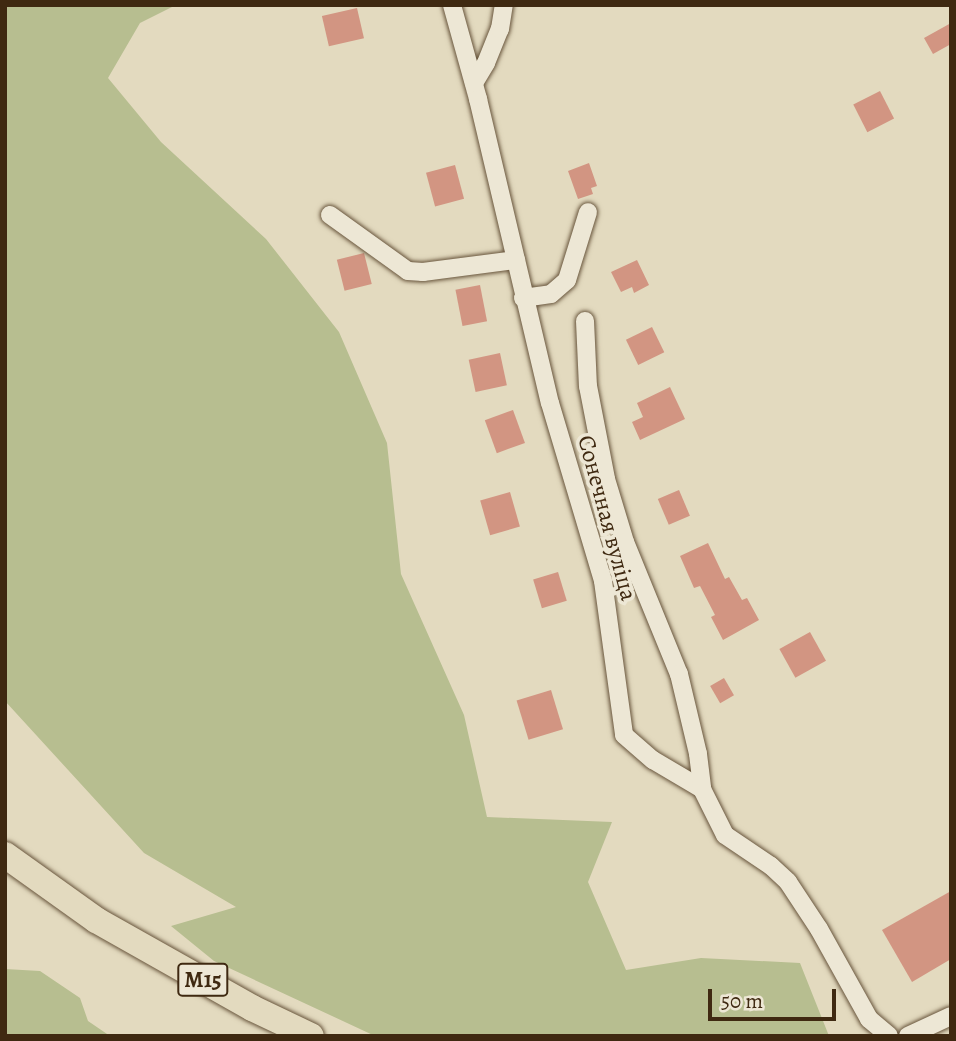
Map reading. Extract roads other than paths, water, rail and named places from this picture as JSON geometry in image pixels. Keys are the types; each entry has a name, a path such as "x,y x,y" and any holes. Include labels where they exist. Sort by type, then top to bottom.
{"highway":[{"name":"М15","path":"5,855 96,920 252,1008 311,1036"}],"street":[{"name":"Сонечная вуліца","path":"452,5 474,83 550,403 603,581 624,735 639,750 702,789"},
{"path":"474,83 495,40 504,5"},
{"path":"523,298 551,294 567,280 588,212"},
{"path":"330,215 408,271 423,272 516,260"},
{"path":"585,321 588,386 606,479 625,542 679,674 695,742 702,789 725,835 771,866 788,882 819,929 869,1019 886,1034"},
{"path":"908,1036 951,1016"}]}
